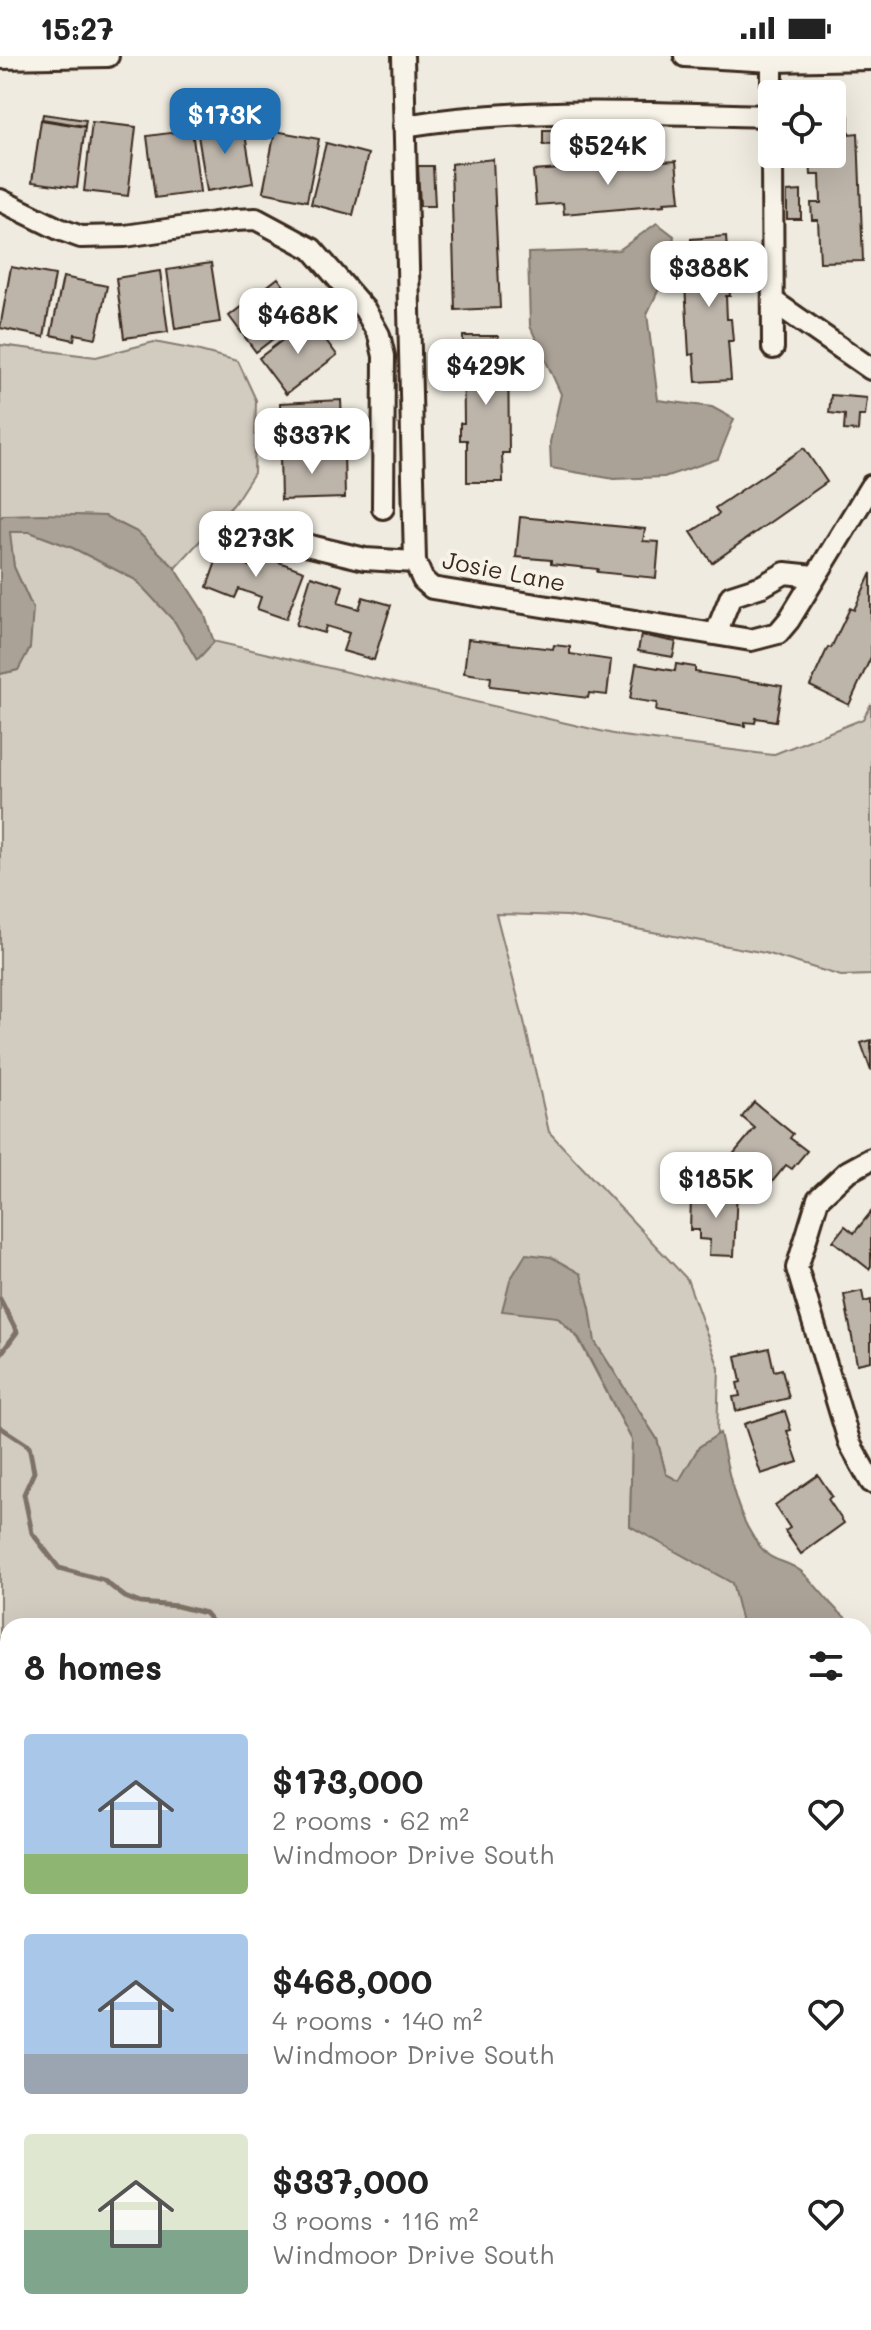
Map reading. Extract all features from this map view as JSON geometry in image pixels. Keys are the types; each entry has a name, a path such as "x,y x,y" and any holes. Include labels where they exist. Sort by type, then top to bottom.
{"street":[{"path":"0,58 108,56"},
{"name":"Josie Lane","path":"403,56 415,562 423,580 432,588 496,600 751,640 778,633 789,620 871,486"},
{"path":"685,56 772,61 871,59"},
{"path":"772,61 772,80"},
{"path":"404,126 583,112 758,116"},
{"path":"772,168 773,348"},
{"path":"0,200 81,237 125,236 256,219 312,249 365,310 379,335 384,356 383,508"},
{"path":"773,301 871,369"},
{"path":"239,529 365,559 415,562"},
{"path":"716,633 731,596 762,586 785,573 814,576"},
{"path":"871,1159 847,1172 818,1199 797,1268 850,1444 871,1482"}],"shaded area":[{"path":"657,223 674,236 670,266 647,314 658,400 712,407 734,419 718,459 664,477 614,479 551,468 550,442 561,394 530,326 528,253 619,250"},
{"path":"154,342 238,361 256,400 254,473 234,504 175,568 139,533 105,516 5,515 0,518 0,345 96,357"},
{"path":"4,515 105,516 139,533 175,568 204,613 214,642 197,660 175,622 136,580 73,548 30,532 10,532 14,567 33,609 30,648 18,670 0,674 0,518"},
{"path":"9,532 30,532 73,548 136,580 175,622 197,660 213,641 622,736 772,755 863,719 871,704 871,975 841,976 765,953 567,916 496,914 549,1132 687,1279 719,1368 717,1435 699,1447 679,1482 666,1474 657,1439 595,1342 557,1317 578,1338 632,1440 630,1526 733,1583 741,1618 0,1618 0,674 18,670 33,609 14,567"},
{"path":"526,1254 551,1257 581,1274 595,1342 657,1439 666,1474 679,1481 699,1447 720,1433 735,1497 756,1542 771,1557 799,1570 847,1618 741,1618 732,1583 630,1526 632,1440 579,1338 557,1317 502,1311 510,1280"}],"building":[{"path":"43,114 86,120 85,126 42,119"},
{"path":"846,116 849,116 849,134 858,133 863,261 820,262 818,220 812,220 811,203 821,203 820,175 811,175 811,168 846,168"},
{"path":"41,120 85,127 77,188 32,182"},
{"path":"92,122 136,127 128,196 84,191"},
{"path":"243,122 253,183 207,191 197,129"},
{"path":"192,130 200,192 155,198 147,136"},
{"path":"543,130 567,130 567,144 543,145"},
{"path":"275,131 319,139 307,201 263,192"},
{"path":"326,143 368,154 353,215 311,204"},
{"path":"493,159 500,308 455,310 451,164"},
{"path":"676,161 680,201 564,214 563,203 536,205 533,171"},
{"path":"418,166 433,166 435,206 420,206"},
{"path":"801,191 801,219 787,219 787,192"},
{"path":"726,236 730,296 726,296 727,319 731,319 733,341 728,341 731,380 696,382 694,354 689,355 684,267 693,266 691,239"},
{"path":"211,263 220,322 175,329 167,270"},
{"path":"11,267 55,275 44,337 0,328"},
{"path":"160,271 168,332 124,338 116,278"},
{"path":"63,277 107,286 96,338 75,334 74,340 51,335"},
{"path":"278,278 305,314 256,352 229,316"},
{"path":"310,319 337,355 286,394 259,358"},
{"path":"463,336 498,336 498,341 508,341 509,453 502,453 503,482 467,482 467,440 460,440 460,423 464,423"},
{"path":"831,395 867,398 865,416 859,416 858,431 844,430 845,415 829,413"},
{"path":"341,400 343,446 281,448 280,403"},
{"path":"804,448 827,482 712,563 691,532 719,514 715,508"},
{"path":"344,452 345,498 281,500 280,454"},
{"path":"520,517 645,529 643,541 659,542 656,578 597,572 598,569 551,564 551,560 516,557"},
{"path":"224,539 254,550 248,566 260,570 265,557 304,571 286,619 257,609 261,597 239,589 235,598 207,587"},
{"path":"871,573 871,657 849,705 810,686 828,647 831,648 850,608 854,610"},
{"path":"311,576 343,586 338,603 359,609 363,597 391,605 374,660 343,651 349,633 326,626 324,633 296,625"},
{"path":"641,635 676,642 673,657 638,651"},
{"path":"468,639 553,649 554,645 570,647 570,654 611,660 607,695 589,693 588,698 490,686 491,677 464,673"},
{"path":"636,664 675,671 676,664 695,667 695,672 782,686 776,721 756,718 755,723 745,722 745,726 656,711 657,703 630,699"},
{"path":"871,1040 871,1071 861,1043"},
{"path":"754,1102 793,1134 790,1138 807,1151 792,1169 786,1165 767,1188 730,1158 755,1128 742,1117"},
{"path":"710,1188 737,1189 734,1256 709,1255 710,1240 699,1239 699,1230 690,1230 691,1198 710,1199"},
{"path":"871,1212 869,1269 833,1241 845,1226 854,1233"},
{"path":"862,1291 864,1302 871,1300 871,1361 857,1364 844,1295"},
{"path":"769,1348 774,1371 782,1369 789,1398 736,1411 733,1397 740,1396 737,1383 741,1382 736,1356"},
{"path":"785,1411 791,1430 787,1431 798,1462 761,1474 744,1424"},
{"path":"818,1475 832,1496 828,1499 844,1523 801,1554 785,1531 790,1528 775,1505"}],"waterway":[{"path":"0,1299 17,1332 0,1355"},
{"path":"0,1427 29,1446 34,1472 24,1494 32,1533 59,1568 103,1580 125,1597 140,1603 177,1606 205,1613 209,1618"}]}
